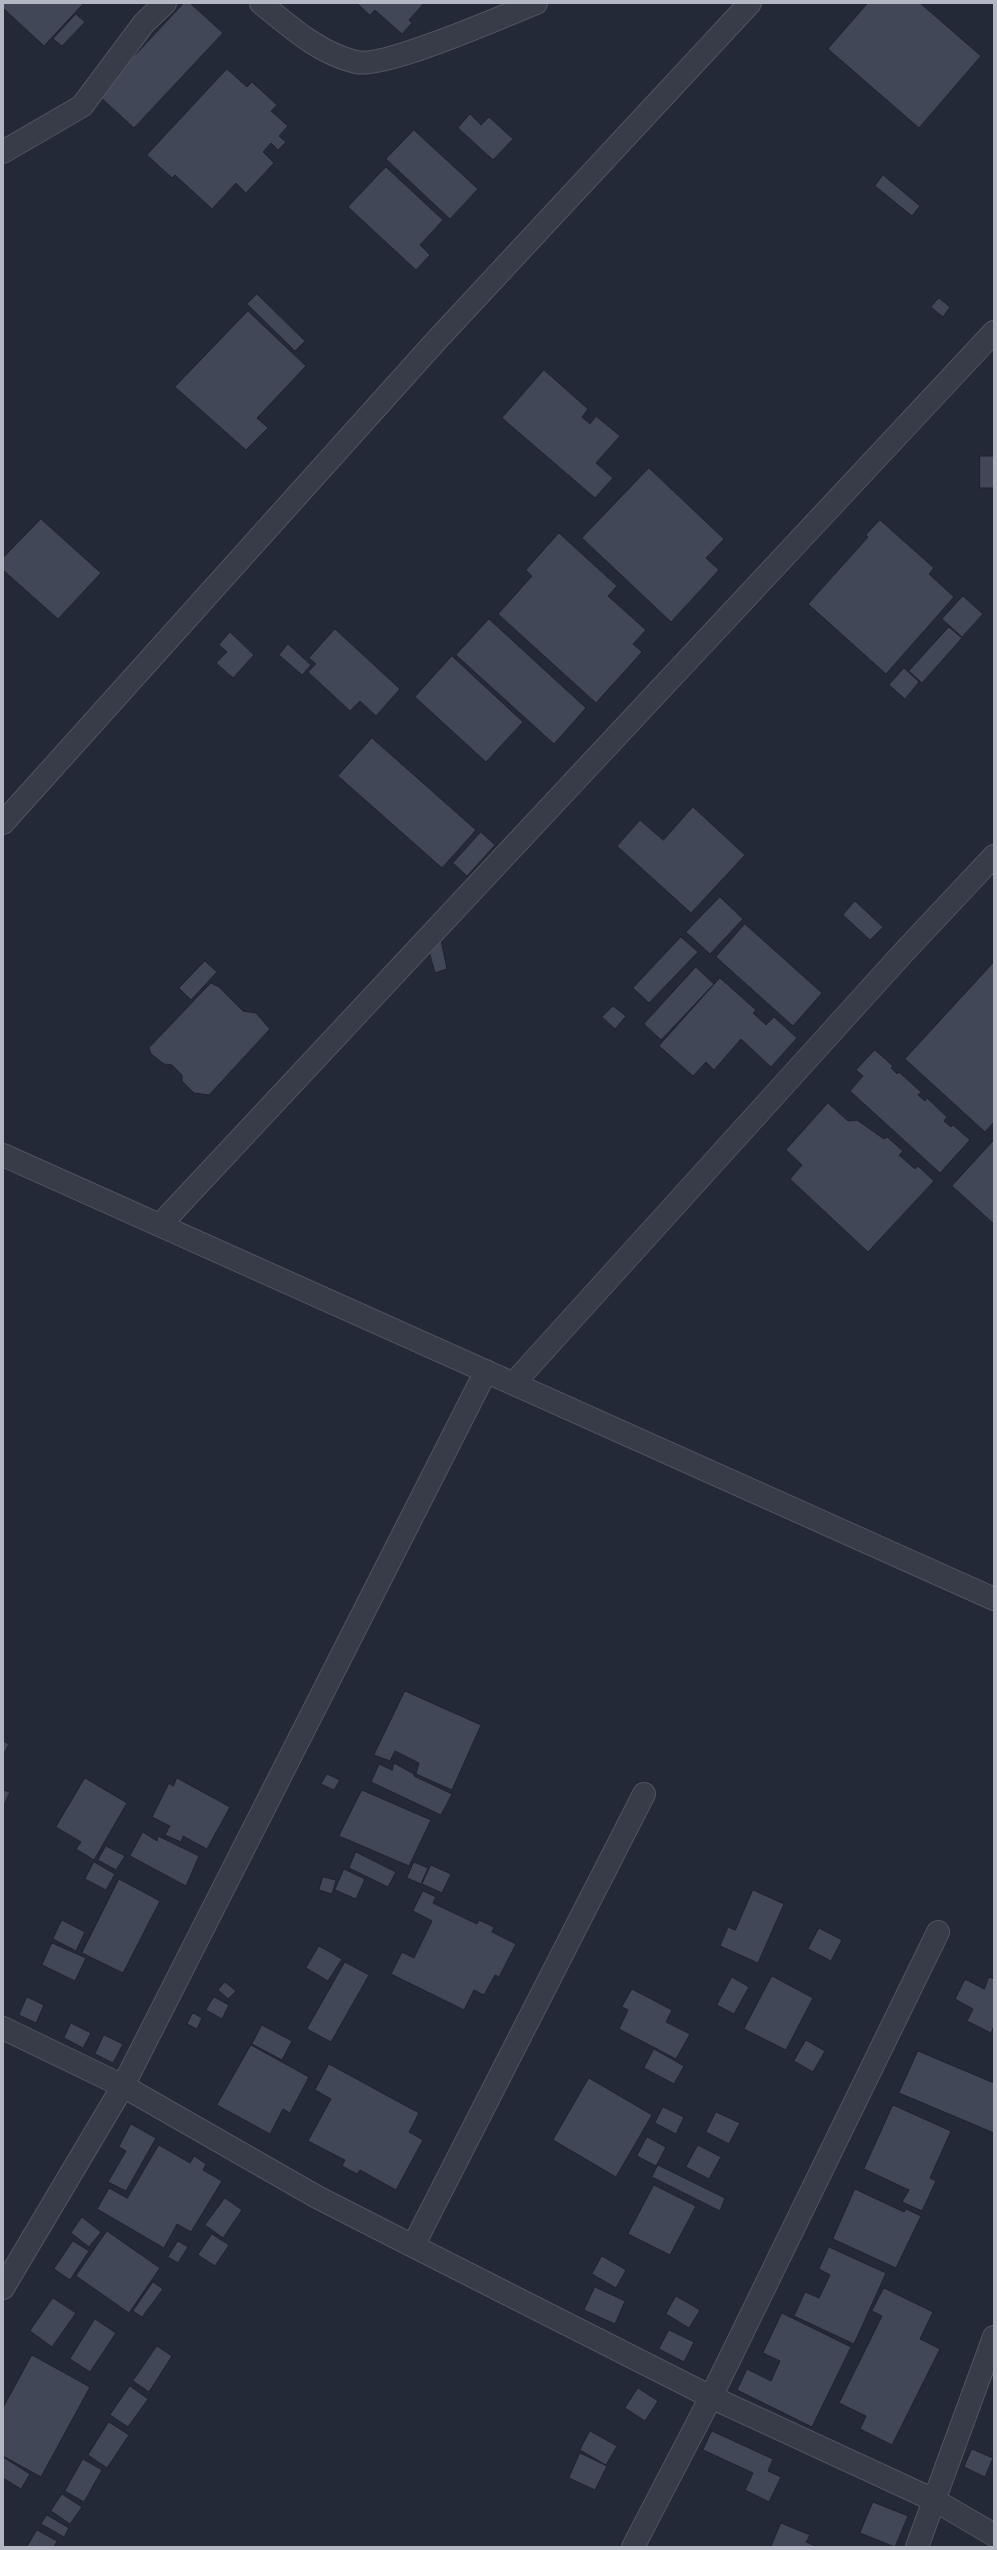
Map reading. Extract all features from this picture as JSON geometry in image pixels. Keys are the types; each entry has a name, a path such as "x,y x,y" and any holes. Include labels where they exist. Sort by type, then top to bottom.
{"street":[{"path":"3,152 82,106 144,23 165,3"},
{"path":"261,3 296,31 333,54 357,62 378,62 536,3"},
{"path":"3,823 429,348 750,3"},
{"path":"160,1225 994,332"},
{"path":"514,1383 902,953 994,856"},
{"path":"3,1155 994,1599"},
{"path":"3,2288 124,2086 486,1371"},
{"path":"413,2246 644,1794"},
{"path":"633,2547 710,2397 938,1932"},
{"path":"3,2028 124,2086 317,2197 710,2397 936,2501 994,2535"},
{"path":"917,2547 936,2501 994,2337"}],"building":[{"path":"3,3 84,3 44,46 3,8"},
{"path":"184,3 190,3 223,33 134,128 98,95"},
{"path":"357,3 424,3 409,20 412,23 402,34 375,10 370,15"},
{"path":"868,3 920,3 981,56 919,128 828,49"},
{"path":"76,14 85,22 62,46 53,39"},
{"path":"227,69 247,87 252,82 277,105 271,111 288,126 279,136 286,142 278,150 271,143 263,152 274,163 246,193 236,183 212,209 175,175 172,178 147,155"},
{"path":"470,114 481,125 489,117 513,139 493,160 458,128"},
{"path":"414,130 478,189 450,219 386,159"},
{"path":"386,167 443,220 420,245 430,255 416,270 348,207"},
{"path":"883,175 920,206 912,216 875,186"},
{"path":"257,294 305,341 295,351 247,304"},
{"path":"939,298 950,307 943,317 931,307"},
{"path":"248,311 306,366 257,418 268,428 246,450 175,387"},
{"path":"544,370 588,409 582,417 590,424 596,416 620,436 596,463 613,478 595,498 502,418"},
{"path":"980,456 994,456 994,488 980,488"},
{"path":"649,468 724,539 706,558 719,570 671,622 582,538"},
{"path":"41,519 101,573 58,619 3,570 3,558"},
{"path":"880,520 934,568 929,574 954,597 886,674 808,604 868,537 866,535"},
{"path":"559,533 617,586 608,596 646,630 633,644 642,652 596,703 498,614 532,576 526,570"},
{"path":"963,596 983,614 962,637 942,619"},
{"path":"489,619 586,708 554,744 456,655"},
{"path":"949,627 962,638 922,683 909,671"},
{"path":"335,629 400,689 376,716 360,701 350,711 308,672 316,664 309,658"},
{"path":"230,632 254,655 233,678 216,663 227,652 219,645"},
{"path":"288,644 311,665 302,675 279,655"},
{"path":"452,656 523,722 486,762 415,697"},
{"path":"904,668 919,682 905,699 889,685"},
{"path":"372,738 476,830 442,868 338,776"},
{"path":"693,807 745,855 691,913 617,846 640,820 663,840"},
{"path":"481,832 495,845 467,876 453,863"},
{"path":"720,897 743,919 710,954 686,932"},
{"path":"855,901 883,927 870,940 843,915"},
{"path":"745,924 822,993 793,1026 716,957"},
{"path":"681,937 698,952 649,1003 633,988"},
{"path":"441,940 447,969 435,973 427,944"},
{"path":"205,961 217,972 191,1000 179,988"},
{"path":"994,962 994,1122 985,1132 905,1059"},
{"path":"696,967 714,984 661,1040 644,1024"},
{"path":"720,978 756,1010 753,1013 766,1025 774,1017 797,1038 771,1067 741,1039 714,1070 706,1062 693,1076 659,1046"},
{"path":"211,983 219,987 243,1011 256,1013 270,1029 209,1095 194,1093 182,1081 182,1075 172,1065 164,1064 151,1054 149,1048"},
{"path":"613,1006 626,1016 615,1029 602,1017"},
{"path":"875,1050 893,1066 891,1068 897,1074 899,1072 921,1092 918,1095 925,1101 927,1098 947,1117 944,1121 951,1127 953,1125 970,1140 940,1173 850,1091 863,1076 856,1070"},
{"path":"828,1103 848,1121 857,1120 884,1139 887,1137 903,1151 899,1155 915,1169 918,1166 934,1181 868,1252 790,1179 802,1165 786,1150"},
{"path":"994,1140 994,1224 952,1186"},
{"path":"405,1691 481,1725 452,1790 416,1774 419,1763 395,1751 390,1761 374,1755"},
{"path":"3,1741 9,1744 3,1755"},
{"path":"394,1763 414,1774 414,1776 452,1794 441,1815 371,1782 379,1764 392,1770"},
{"path":"327,1774 340,1780 334,1790 321,1784"},
{"path":"85,1778 127,1803 94,1860 76,1849 81,1842 56,1827"},
{"path":"177,1778 230,1807 207,1849 183,1836 181,1842 165,1835 170,1826 152,1817 169,1783 173,1786"},
{"path":"3,1790 10,1792 3,1807"},
{"path":"362,1790 431,1820 409,1866 339,1836"},
{"path":"143,1832 157,1841 158,1836 199,1856 186,1886 130,1856"},
{"path":"106,1846 125,1856 116,1870 98,1860"},
{"path":"356,1852 396,1872 388,1887 349,1868"},
{"path":"94,1862 115,1874 106,1890 85,1879"},
{"path":"414,1862 428,1868 421,1884 407,1878"},
{"path":"431,1865 451,1874 442,1893 422,1884"},
{"path":"344,1869 365,1879 356,1899 335,1890"},
{"path":"323,1877 336,1880 332,1894 319,1890"},
{"path":"119,1879 160,1901 123,1973 82,1953"},
{"path":"753,1890 784,1904 758,1963 720,1946 728,1927 735,1930"},
{"path":"423,1891 436,1897 433,1903 477,1924 479,1920 494,1927 492,1932 516,1944 499,1977 495,1975 484,1995 474,1990 464,2010 391,1974 402,1952 414,1958 432,1921 413,1911"},
{"path":"62,1920 85,1932 76,1951 53,1939"},
{"path":"819,1928 842,1940 831,1961 808,1949"},
{"path":"52,1943 86,1958 75,1981 42,1965"},
{"path":"319,1946 342,1959 328,1981 306,1968"},
{"path":"345,1962 369,1975 331,2042 307,2029"},
{"path":"772,1976 813,1998 786,2050 744,2029"},
{"path":"732,1977 749,1987 734,2014 717,2005"},
{"path":"989,1977 994,1979 994,2026 991,2033 967,2021 973,2009 955,1999 965,1979 984,1989"},
{"path":"225,1982 236,1991 228,1999 218,1990"},
{"path":"632,1989 672,2010 666,2022 690,2034 676,2059 619,2029 628,2010 622,2007"},
{"path":"27,1997 44,2005 36,2023 19,2015"},
{"path":"214,1997 229,2005 222,2019 206,2010"},
{"path":"193,2013 202,2018 197,2029 187,2024"},
{"path":"71,2023 91,2033 83,2048 64,2038"},
{"path":"262,2025 292,2041 282,2060 252,2044"},
{"path":"104,2035 123,2044 113,2063 95,2054"},
{"path":"806,2040 825,2051 813,2072 794,2061"},
{"path":"251,2045 309,2077 290,2113 283,2109 270,2134 217,2105"},
{"path":"654,2049 684,2066 674,2084 644,2068"},
{"path":"918,2051 994,2083 994,2133 899,2093"},
{"path":"329,2064 419,2113 409,2132 423,2140 396,2190 360,2170 357,2174 342,2166 345,2160 308,2141 331,2099 315,2090"},
{"path":"589,2078 652,2115 616,2177 553,2140"},
{"path":"893,2105 951,2131 930,2178 936,2181 922,2211 902,2202 909,2190 864,2169"},
{"path":"663,2107 684,2117 676,2134 655,2123"},
{"path":"716,2112 740,2123 729,2144 706,2132"},
{"path":"131,2124 156,2138 126,2191 108,2182 126,2151 119,2147"},
{"path":"647,2137 666,2147 656,2166 637,2156"},
{"path":"159,2145 190,2163 194,2156 206,2164 203,2170 222,2181 191,2232 177,2224 164,2248 97,2209 109,2188 127,2198"},
{"path":"698,2145 721,2157 709,2179 686,2167"},
{"path":"658,2165 725,2198 720,2211 652,2177"},
{"path":"654,2185 696,2206 670,2255 628,2234"},
{"path":"855,2189 904,2212 906,2209 921,2216 896,2268 833,2239"},
{"path":"225,2198 242,2210 223,2238 205,2225"},
{"path":"82,2217 101,2232 89,2247 71,2233"},
{"path":"107,2231 160,2268 129,2313 76,2276"},
{"path":"212,2234 229,2245 215,2266 198,2255"},
{"path":"73,2241 89,2251 70,2280 54,2269"},
{"path":"178,2241 188,2247 178,2263 168,2257"},
{"path":"829,2247 886,2273 854,2344 794,2316 805,2292 819,2298 830,2275 819,2269"},
{"path":"602,2256 626,2270 616,2288 592,2274"},
{"path":"153,2282 163,2289 142,2317 133,2311"},
{"path":"595,2287 625,2301 615,2324 584,2310"},
{"path":"884,2288 933,2312 920,2339 940,2349 892,2445 860,2429 866,2416 839,2403 882,2316 872,2311"},
{"path":"676,2296 700,2310 689,2328 666,2314"},
{"path":"53,2298 76,2313 52,2347 30,2331"},
{"path":"782,2313 851,2347 812,2427 737,2390 747,2369 771,2381 780,2361 763,2353"},
{"path":"95,2319 116,2333 90,2372 70,2359"},
{"path":"669,2330 694,2342 684,2362 659,2349"},
{"path":"157,2346 172,2356 149,2392 133,2381"},
{"path":"32,2355 90,2387 41,2477 3,2456 3,2408"},
{"path":"130,2386 148,2399 128,2427 110,2415"},
{"path":"638,2388 658,2401 645,2421 625,2408"},
{"path":"109,2422 129,2435 107,2468 88,2455"},
{"path":"590,2431 617,2446 606,2465 580,2450"},
{"path":"712,2431 773,2459 768,2471 781,2477 769,2502 745,2490 753,2473 703,2450"},
{"path":"972,2449 993,2458 985,2477 964,2467"},
{"path":"580,2453 607,2466 595,2490 569,2478"},
{"path":"3,2457 30,2474 21,2489 3,2478"},
{"path":"83,2459 102,2470 84,2502 65,2491"},
{"path":"62,2494 82,2507 70,2524 51,2511"},
{"path":"873,2502 908,2516 895,2547 860,2533"},
{"path":"47,2515 69,2528 64,2537 41,2524"},
{"path":"781,2523 810,2535 806,2542 817,2547 771,2547"},
{"path":"37,2530 57,2541 54,2547 27,2547"}]}
